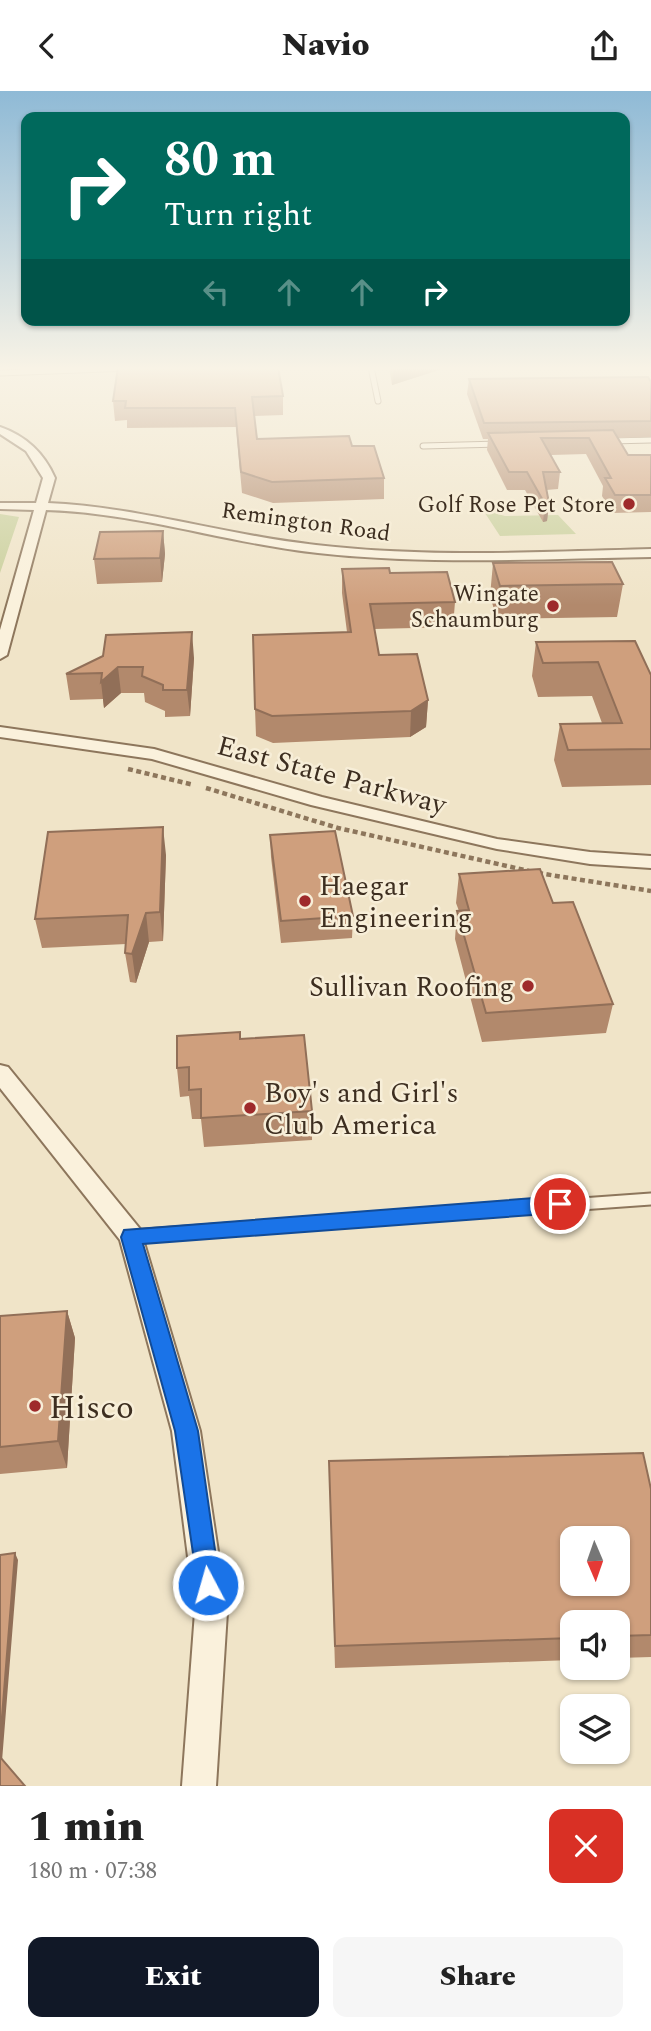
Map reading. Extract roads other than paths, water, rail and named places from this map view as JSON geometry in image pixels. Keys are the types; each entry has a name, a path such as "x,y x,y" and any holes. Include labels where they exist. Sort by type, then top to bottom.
{"street":[{"path":"0,655 49,478 44,463 28,446"},
{"name":"Remington Road","path":"0,506 42,506 138,515 314,549 387,555 464,557 651,552"},
{"name":"East State Parkway","path":"0,732 154,754 317,801 497,844 590,858 651,862"},
{"path":"0,1073 131,1237 186,1431 211,1612 199,1786"}],"lane":[{"path":"131,1237 651,1199"}],"place":[{"name":"Golf Rose Pet Store","path":"629,504"},
{"name":"Wingate Schaumburg","path":"553,606"},
{"name":"Haegar Engineering","path":"305,901"},
{"name":"Sullivan Roofing","path":"528,986"},
{"name":"Boy's and Girl's Club America","path":"250,1108"},
{"name":"Hisco","path":"35,1406"}]}
